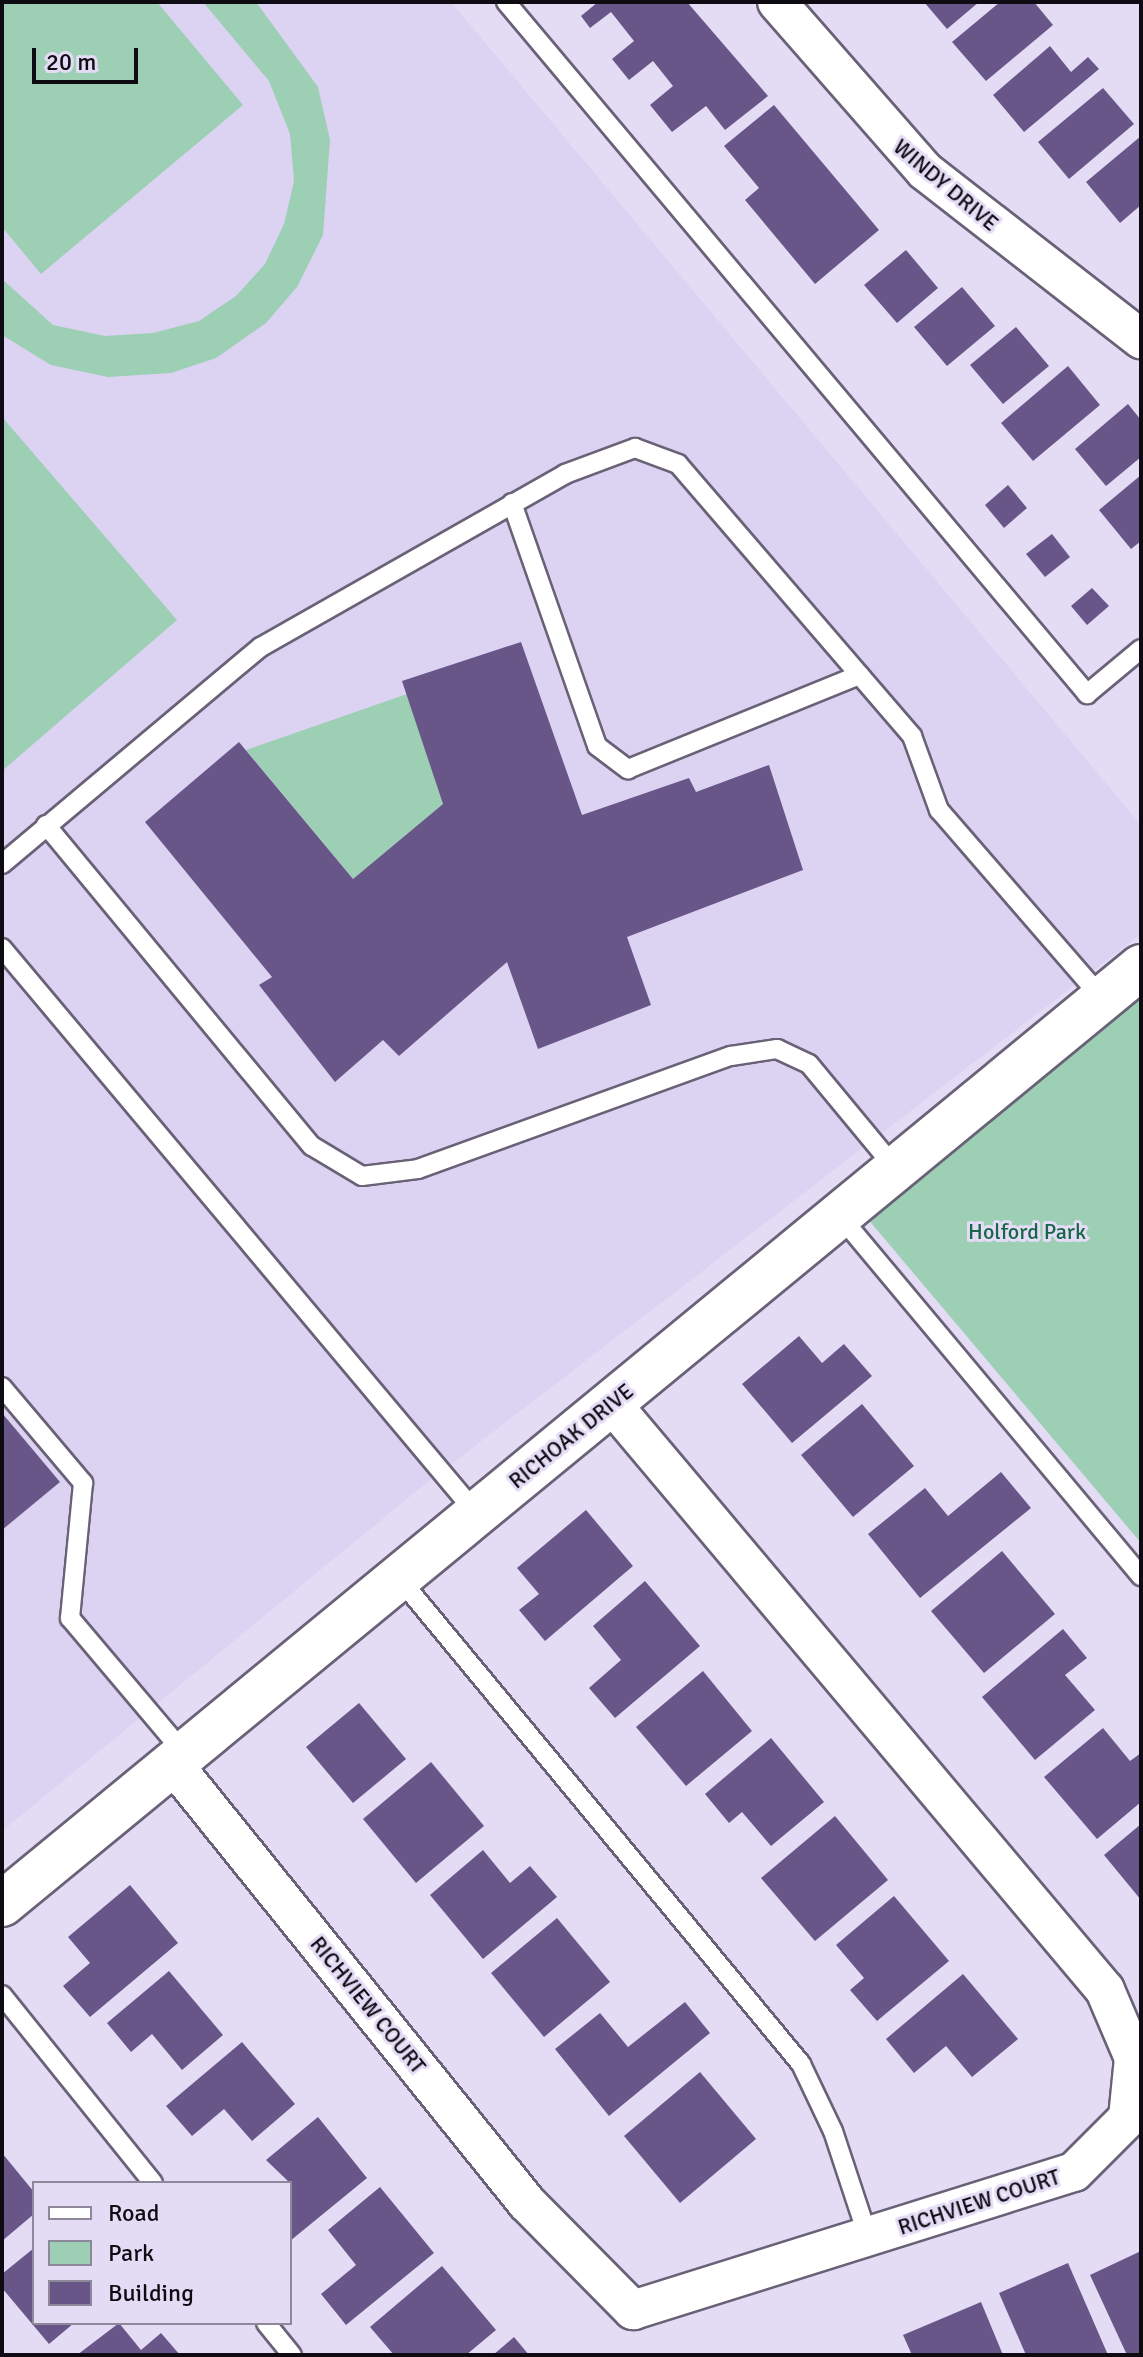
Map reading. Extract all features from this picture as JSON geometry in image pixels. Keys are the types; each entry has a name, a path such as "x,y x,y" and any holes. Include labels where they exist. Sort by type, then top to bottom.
{"street":[{"name":"WINDY DRIVE","path":"777,2 925,171 1141,339"},
{"name":"RICHOAK DRIVE","path":"2,1904 1141,967"},
{"name":"RICHVIEW COURT","path":"179,1759 527,2203 633,2310 1074,2172 1128,2118 1134,2058 1105,1990 1075,1946 611,1403"}],"lane":[{"path":"506,2 1087,694 1141,649"},
{"path":"2,864 261,647 512,503 635,448 678,464 912,736 939,810 1103,999"},
{"path":"512,503 597,746 628,769 860,675"},
{"path":"46,825 312,1146 362,1176 418,1169 731,1056 777,1049 809,1064 896,1169"},
{"path":"2,948 477,1514"},
{"path":"839,1215 1141,1576"},
{"path":"2,1387 83,1483 70,1618 179,1759"},
{"path":"399,1578 801,2064 833,2131 868,2237"},
{"path":"2,1995 151,2181"},
{"path":"268,2325 292,2355"}],"shaded area":[{"path":"2,2 451,2 1141,825 1141,934 419,1489 2,1831"}],"green space":[{"path":"2,2 157,2 243,105 41,274 2,227"},
{"path":"203,2 256,2 318,87 330,140 323,235 297,287 266,323 216,358 171,373 108,377 51,365 2,335 2,279 53,325 105,336 153,333 199,321 236,296 265,264 284,224 294,181 290,134 269,81"},
{"path":"2,417 177,620 2,771"},
{"path":"407,694 443,804 353,879 246,750"},
{"name":"Holford Park","path":"1141,994 1141,1543 867,1218"}],"building":[{"path":"598,2 687,2 768,96 725,130 706,106 672,132 650,105 673,86 653,61 629,80 612,59 634,41 611,12 590,28 581,16"},
{"path":"924,2 979,2 947,29"},
{"path":"1000,2 1034,2 1053,25 986,81 952,42"},
{"path":"1050,46 1071,72 1088,57 1099,69 1024,132 993,95"},
{"path":"1103,88 1134,124 1069,179 1038,142"},
{"path":"774,105 879,230 815,284 745,200 759,188 724,146"},
{"path":"1141,136 1141,205 1120,223 1086,182"},
{"path":"906,250 938,288 897,323 864,285"},
{"path":"962,287 995,326 947,366 914,327"},
{"path":"1016,327 1049,366 1003,404 970,365"},
{"path":"1068,366 1100,405 1033,461 1001,423"},
{"path":"1128,404 1141,420 1141,457 1106,486 1075,449"},
{"path":"1141,475 1141,541 1131,549 1099,510"},
{"path":"1008,485 1027,508 1004,528 985,505"},
{"path":"1052,534 1070,557 1045,577 1026,554"},
{"path":"1092,588 1109,606 1087,625 1071,606"},
{"path":"521,642 582,815 689,778 696,792 769,765 803,870 627,937 651,1005 538,1049 507,962 399,1056 383,1040 335,1082 259,985 272,977 145,822 239,742 353,879 443,804 402,681"},
{"path":"799,1336 822,1363 844,1344 872,1376 792,1443 742,1384"},
{"path":"862,1404 914,1466 853,1517 801,1455"},
{"path":"2,1413 60,1482 2,1530"},
{"path":"1001,1472 1031,1508 920,1598 868,1534 925,1488 948,1516"},
{"path":"586,1510 633,1566 545,1641 519,1610 539,1594 517,1568"},
{"path":"1002,1551 1055,1614 984,1673 931,1611"},
{"path":"645,1581 700,1646 615,1718 589,1688 621,1660 593,1626"},
{"path":"1063,1629 1087,1658 1065,1675 1095,1710 1035,1760 982,1697"},
{"path":"703,1671 752,1731 686,1786 636,1727"},
{"path":"359,1703 406,1759 353,1803 306,1747"},
{"path":"1103,1728 1130,1761 1141,1753 1141,1802 1097,1839 1044,1777"},
{"path":"771,1738 824,1802 771,1846 742,1812 729,1823 705,1794"},
{"path":"431,1762 484,1826 416,1883 363,1819"},
{"path":"835,1816 888,1880 815,1941 761,1878"},
{"path":"1141,1824 1141,1900 1104,1855"},
{"path":"483,1850 510,1883 530,1866 557,1897 483,1959 430,1895"},
{"path":"130,1885 178,1943 90,2017 63,1986 90,1963 68,1937"},
{"path":"894,1896 949,1961 877,2021 850,1990 864,1978 836,1945"},
{"path":"557,1918 610,1982 544,2037 491,1973"},
{"path":"169,1971 223,2035 182,2070 152,2034 131,2052 107,2023"},
{"path":"963,1974 1018,2039 972,2077 946,2046 914,2073 886,2039"},
{"path":"685,2002 710,2033 609,2116 555,2049 600,2013 628,2047"},
{"path":"242,2042 295,2104 252,2141 224,2109 192,2136 166,2106"},
{"path":"700,2072 756,2139 680,2203 624,2136"},
{"path":"318,2117 367,2178 292,2239 292,2181 288,2181 266,2160"},
{"path":"2,2153 32,2190 32,2216 2,2241"},
{"path":"380,2187 434,2253 346,2325 321,2294 356,2265 328,2230"},
{"path":"32,2250 32,2324 2,2288 2,2274"},
{"path":"1141,2251 1141,2355 1127,2355 1090,2275"},
{"path":"1068,2263 1108,2355 1026,2355 999,2293"},
{"path":"442,2266 496,2330 466,2355 394,2355 370,2327"},
{"path":"981,2302 1003,2355 912,2355 903,2335"},
{"path":"33,2325 72,2325 49,2344"},
{"path":"116,2325 121,2325 141,2350 161,2333 180,2355 77,2355"},
{"path":"514,2337 529,2355 493,2355"}]}
